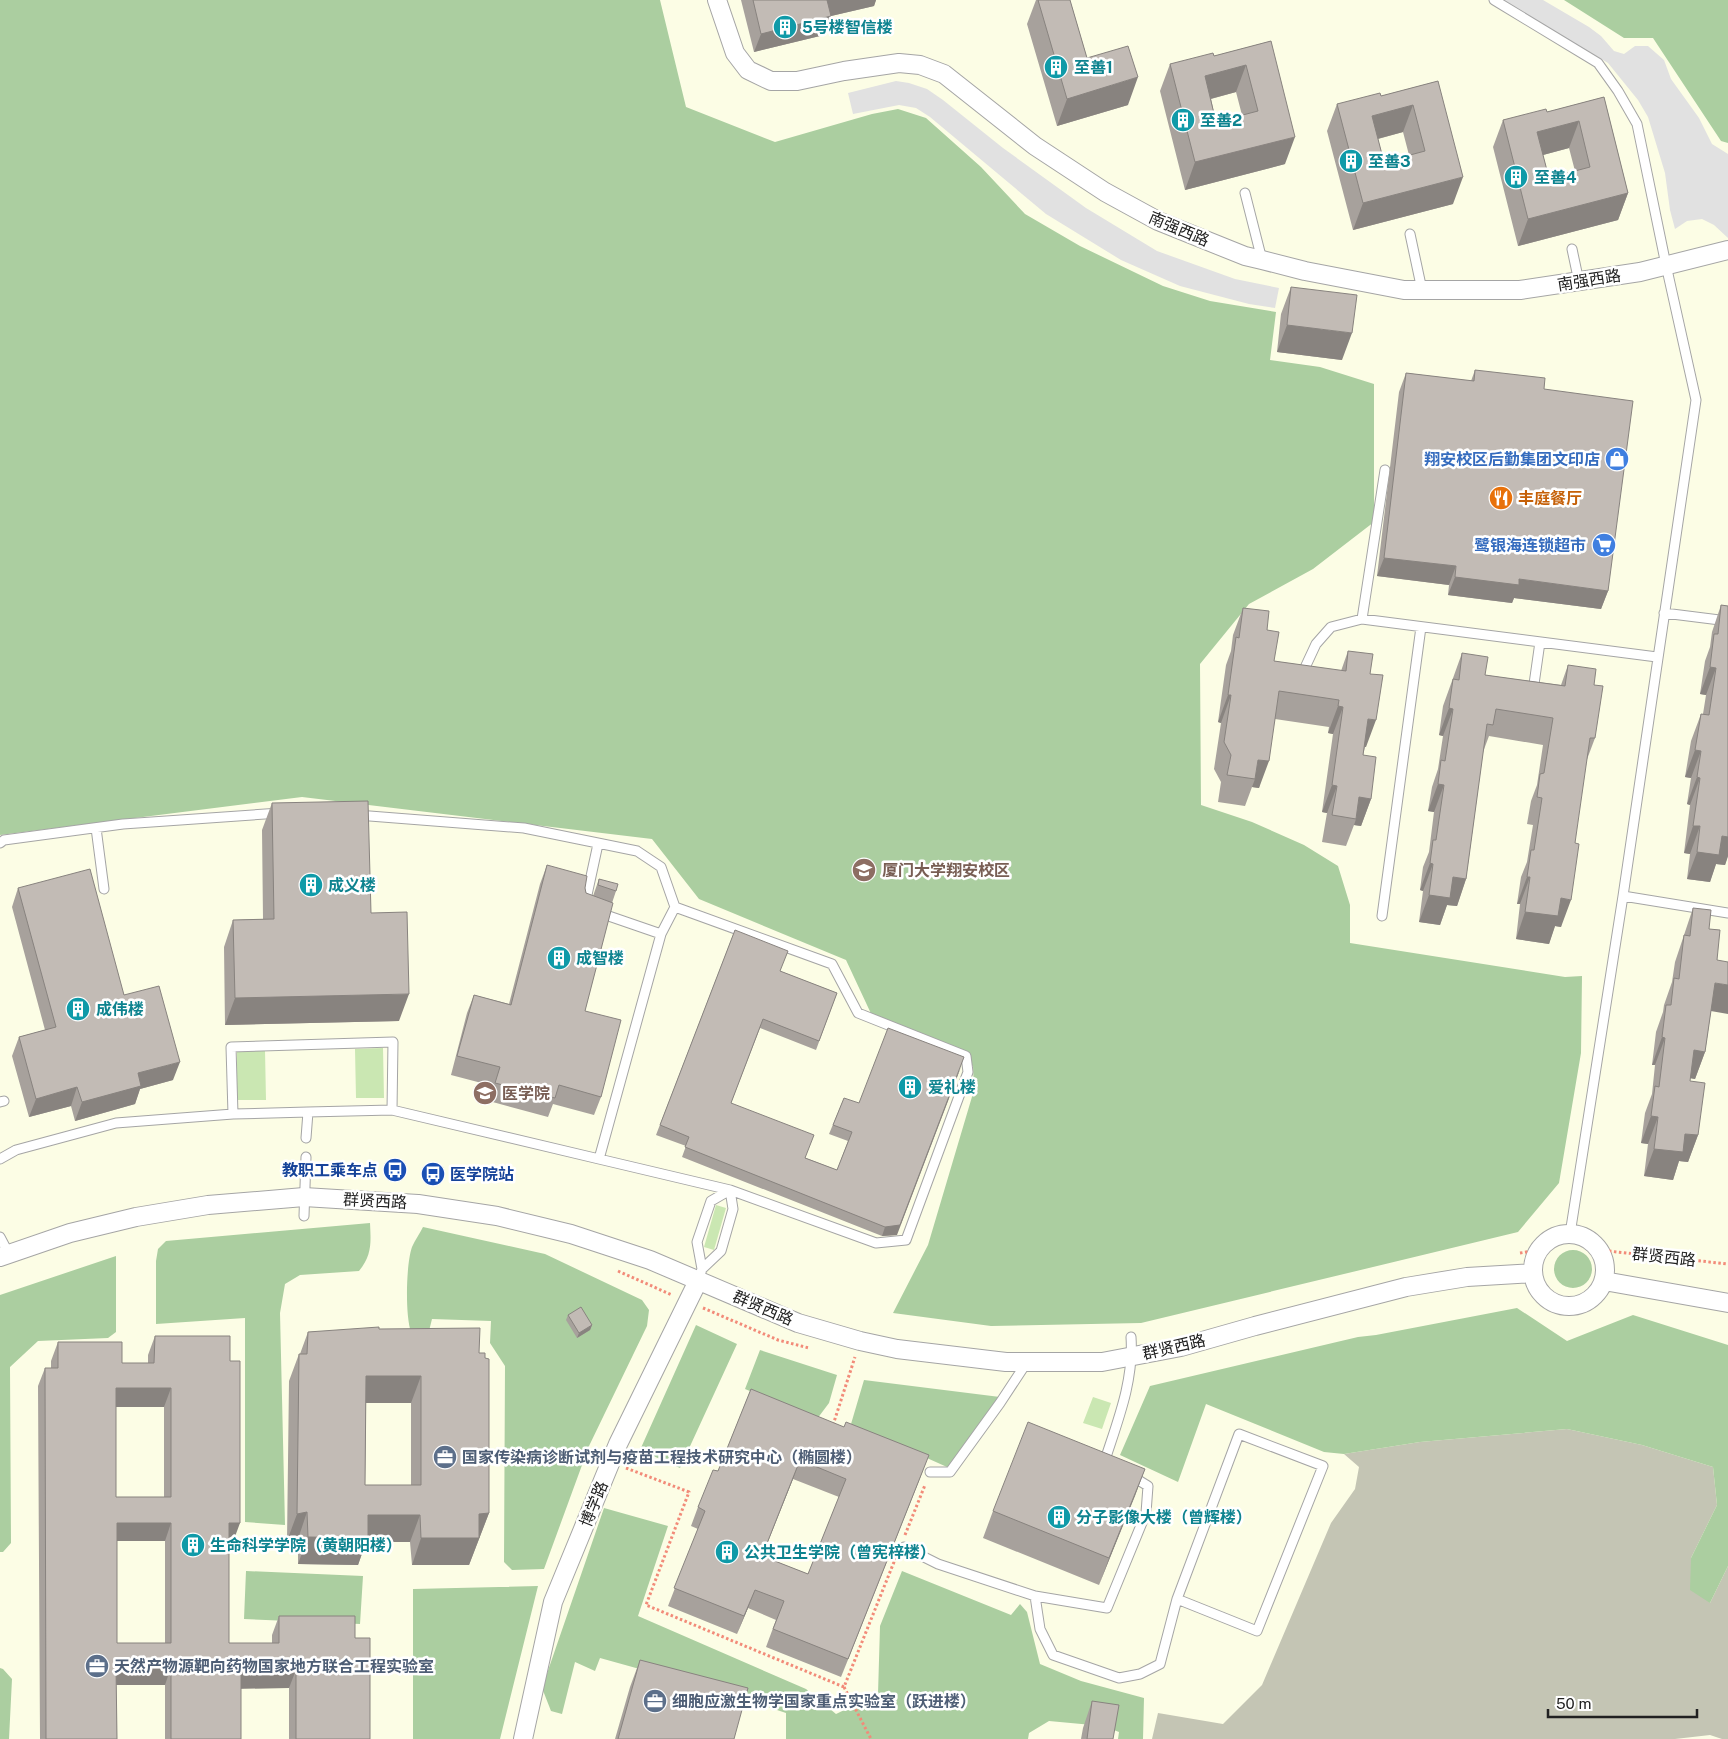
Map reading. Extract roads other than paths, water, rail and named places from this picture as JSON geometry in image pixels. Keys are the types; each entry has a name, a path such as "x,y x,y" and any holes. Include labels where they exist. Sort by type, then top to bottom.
{"street":[{"name":"南强西路","path":"717,0 735,53 748,70 772,81 797,81 844,71 900,63 920,65 944,74 1035,146 1106,192 1158,222 1245,256 1395,288 1422,290 1520,290 1640,272 1728,250"},
{"name":"群贤西路","path":"5,1255 70,1233 136,1217 208,1205 304,1197 418,1204 497,1216 571,1234 700,1275 798,1323 860,1341 897,1349 1006,1362 1102,1362 1181,1347 1406,1288 1467,1277 1533,1273"},
{"path":"1570,1234 1581,1236 1591,1241 1599,1250 1605,1265 1604,1281 1599,1291 1592,1299 1582,1305 1571,1307 1560,1306 1549,1301 1538,1289 1533,1273 1534,1261 1539,1250 1547,1242 1558,1236 1570,1234"},
{"name":"博学路","path":"523,1739 553,1602 611,1462 700,1275"},
{"name":"群贤西路","path":"1604,1281 1728,1303"}],"lane":[{"path":"1494,0 1598,62 1637,124 1696,400 1623,896 1570,1234"},
{"path":"1245,193 1262,260"},
{"path":"1410,234 1422,290"},
{"path":"1572,249 1579,282"},
{"path":"1362,619 1385,470"},
{"path":"1664,613 1728,621"},
{"path":"1302,674 1316,644 1331,627 1362,619 1657,657"},
{"path":"1382,916 1421,627"},
{"path":"1531,701 1540,642"},
{"path":"0,843 4,840 96,828 290,812"},
{"path":"349,814 524,828 637,851 661,867 675,906 661,934 599,1159"},
{"path":"96,828 104,889"},
{"path":"598,844 584,908 661,934"},
{"path":"1623,896 1728,913"},
{"path":"0,1159 16,1150 116,1123 233,1114 392,1110 730,1190 876,1243 906,1240 968,1072 966,1056 858,1013 832,964 675,906"},
{"path":"233,1114 231,1047 392,1042 392,1110"},
{"path":"306,1138 308,1112"},
{"path":"304,1216 306,1157"},
{"path":"700,1275 697,1242 710,1201 730,1190"},
{"path":"700,1275 720,1251 733,1209 730,1190"},
{"path":"0,1237 5,1255"},
{"path":"901,1548 938,1564 1035,1596 1107,1608 1146,1512 1148,1495 1148,1486 1105,1460 1126,1396 1132,1356 1130,1337"},
{"path":"930,1472 950,1472 1027,1362"},
{"path":"1035,1596 1040,1629 1053,1655 1119,1678 1140,1674 1160,1664 1177,1599 1240,1434 1324,1466 1257,1631 1177,1599"}],"place":[{"name":"5号楼智信楼","path":"785,27"},
{"name":"至善1","path":"1056,67"},
{"name":"至善2","path":"1183,120"},
{"name":"至善3","path":"1351,161"},
{"name":"至善4","path":"1516,177"},
{"name":"翔安校区后勤集团文印店","path":"1617,459"},
{"name":"丰庭餐厅","path":"1501,498"},
{"name":"鹭银海连锁超市","path":"1604,545"},
{"name":"厦门大学翔安校区","path":"864,870"},
{"name":"成义楼","path":"311,885"},
{"name":"成智楼","path":"559,958"},
{"name":"成伟楼","path":"78,1009"},
{"name":"爱礼楼","path":"910,1087"},
{"name":"医学院","path":"485,1093"},
{"name":"教职工乘车点","path":"395,1170"},
{"name":"医学院站","path":"433,1174"},
{"name":"国家传染病诊断试剂与疫苗工程技术研究中心（椭圆楼）","path":"445,1457"},
{"name":"分子影像大楼（曾辉楼）","path":"1059,1517"},
{"name":"生命科学学院（黄朝阳楼）","path":"193,1545"},
{"name":"公共卫生学院（曾宪梓楼）","path":"727,1552"},
{"name":"天然产物源靶向药物国家地方联合工程实验室","path":"97,1666"},
{"name":"细胞应激生物学国家重点实验室（跃进楼）","path":"655,1701"}]}
